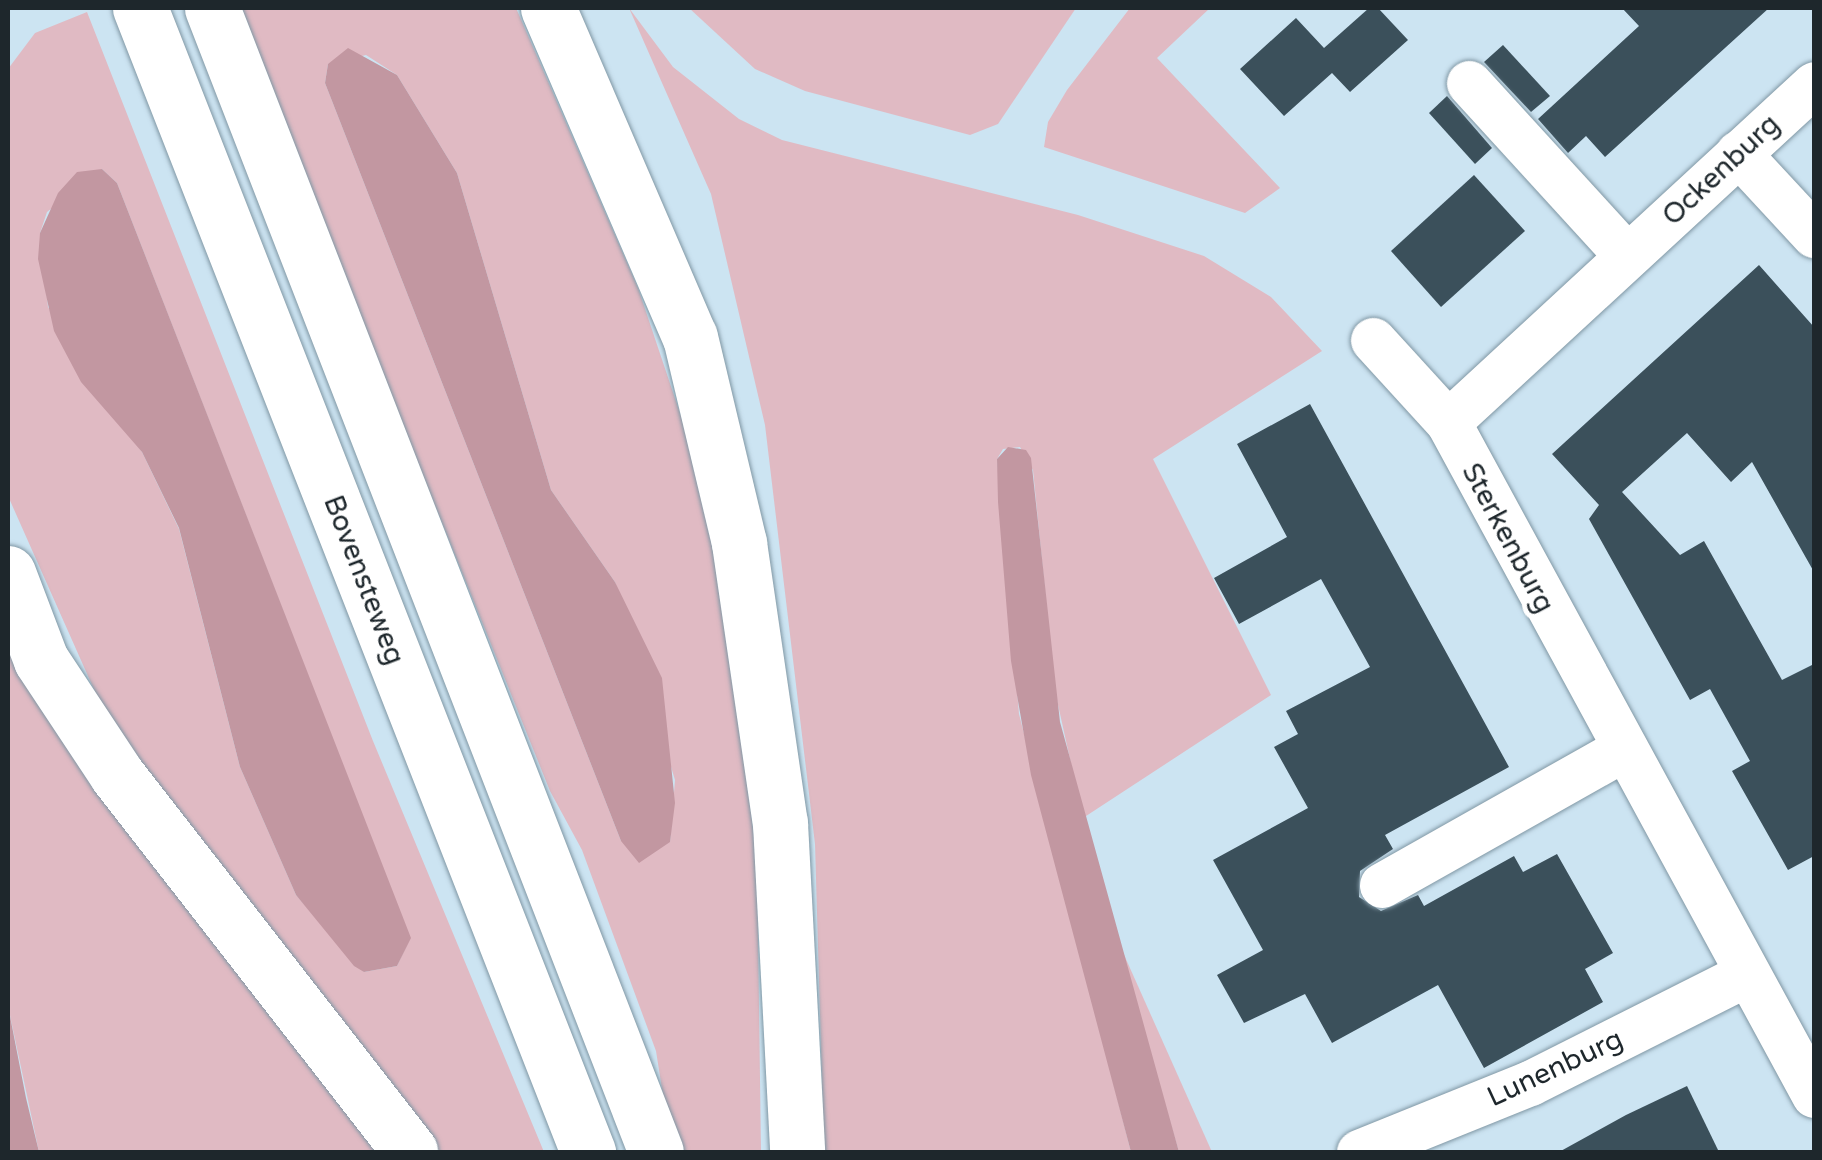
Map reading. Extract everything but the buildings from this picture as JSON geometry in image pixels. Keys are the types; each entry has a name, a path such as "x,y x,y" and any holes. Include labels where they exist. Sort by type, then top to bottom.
{"main road":[{"name":"Bovensteweg","path":"140,8 588,1152"},
{"path":"212,8 656,1152"},
{"path":"548,8 690,337 739,544 780,822 797,1152"},
{"path":"8,572 41,660 117,775 410,1152"}],"street":[{"path":"1469,83 1627,256"},
{"name":"Ockenburg","path":"1448,422 1814,84"},
{"path":"1738,153 1814,235"},
{"name":"Sterkenburg","path":"1373,340 1448,422 1814,1095"},
{"path":"1382,885 1624,750"},
{"name":"Lunenburg","path":"1359,1152 1530,1083 1747,974"}],"shaded area":[{"path":"242,8 516,8 638,288 692,449 716,551 757,858 761,1152 672,1152 656,1051 582,850 550,791 325,232","holes":["366,55 397,75 457,173 551,490 615,582 675,780 670,842 621,841 325,83 328,64"]},
{"path":"629,8 673,67 739,119 782,140 1078,215 1204,256 1271,297 1322,351 1153,459 1271,695 1083,818 1055,691 1033,470 1020,447 1003,449 997,459 1019,714 1131,1152 824,1152 815,844 765,425 711,194"},
{"path":"689,8 1076,8 998,124 970,135 805,91 755,69"},
{"path":"1130,8 1210,8 1157,58 1280,188 1245,213 1044,147 1048,122 1067,90"},
{"path":"87,12 373,741 544,1152 435,1152 178,827 100,703 8,496 8,69 35,33","holes":["102,169 117,183 410,938 397,966 364,972 296,895 240,767 179,529 142,452 48,307 40,233 47,212"]},
{"path":"348,48 397,75 457,173 551,490 615,582 662,678 675,803 670,842 639,863 621,841 325,83 328,64"},
{"path":"102,169 117,183 411,938 397,966 364,972 354,966 296,895 240,767 179,528 142,452 81,382 54,331 38,259 40,233 58,193 77,172"},
{"path":"1008,447 1026,450 1031,458 1060,722 1179,1152 1131,1152 1031,775 1011,661 998,502 997,459"},
{"path":"8,579 392,1152 39,1152 8,1006"},
{"path":"1113,930 1212,1152 1179,1152"},
{"path":"8,1006 26,1098 39,1152 8,1152"}]}
